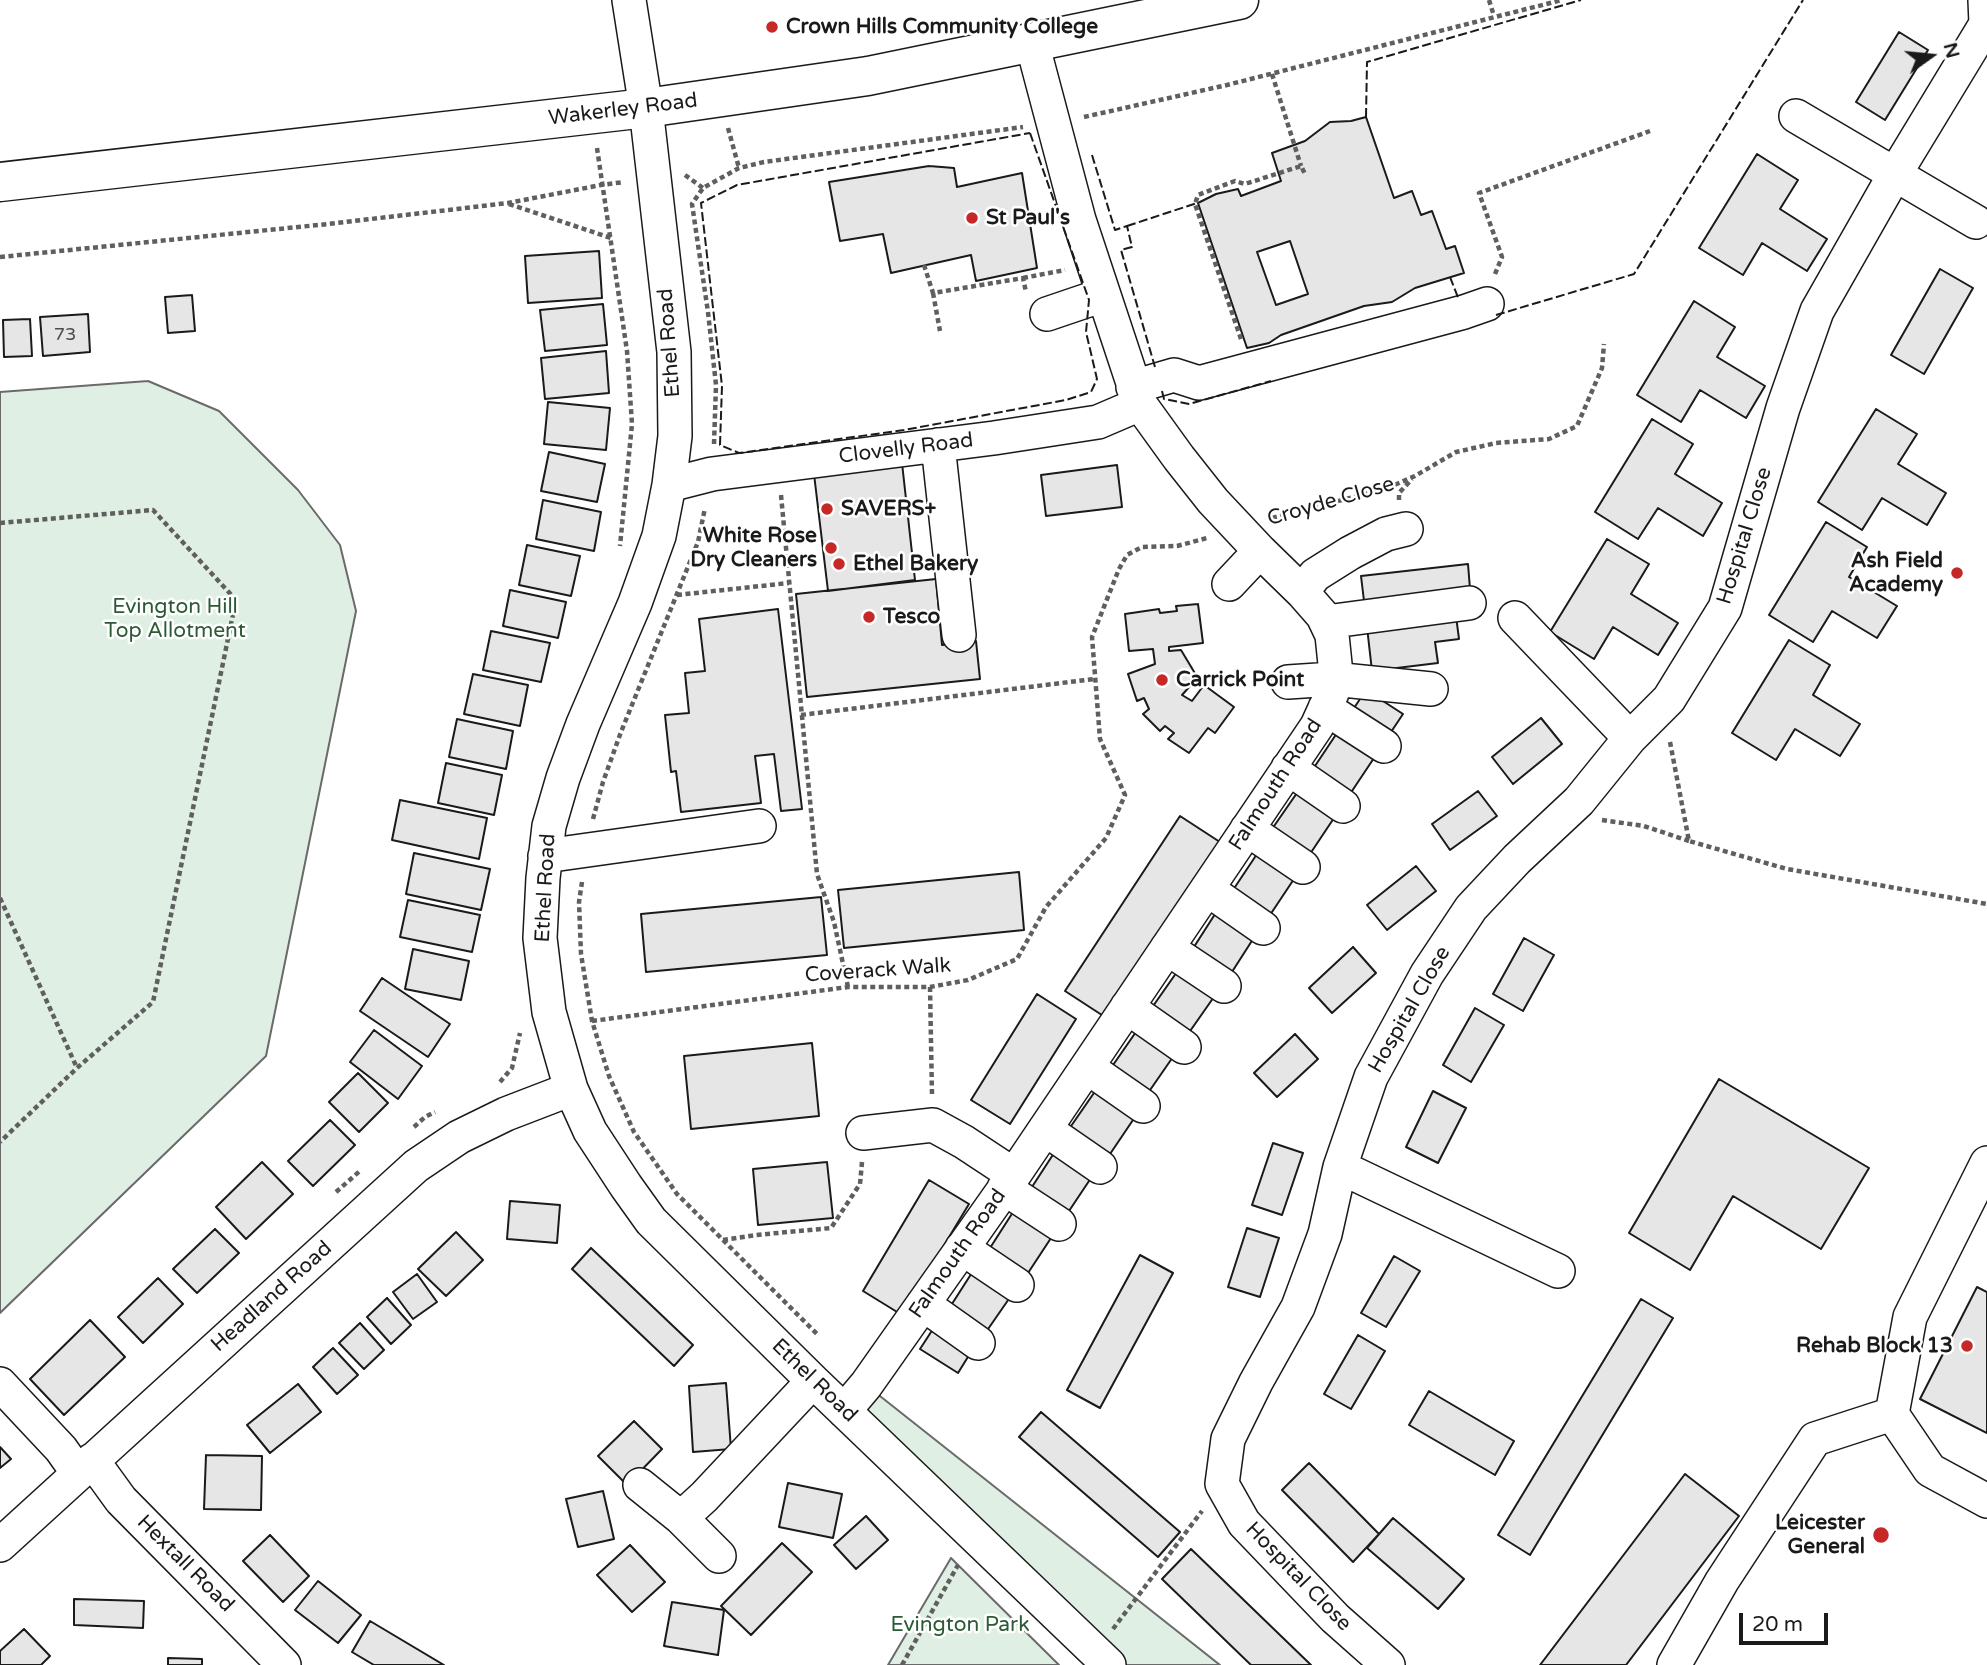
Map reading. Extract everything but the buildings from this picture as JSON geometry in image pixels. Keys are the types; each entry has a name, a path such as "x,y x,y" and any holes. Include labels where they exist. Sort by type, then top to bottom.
{"highway":[{"name":"Wakerley Road","path":"0,182 646,108 868,76 1239,0"}],"street":[{"name":"Ethel Road","path":"629,0 646,108 674,352 675,436 659,536 635,603 583,724 549,826 540,938 549,1012 571,1089 590,1131 651,1221 1102,1659"},
{"name":"Hospital Close","path":"1388,1665 1335,1618 1244,1523 1222,1484 1228,1439 1298,1307 1325,1234 1340,1167 1371,1077 1427,974 1471,908 1517,859 1579,801 1630,738 1669,699 1725,607 1783,408 1817,311 1895,174 1986,24 1985,0"},
{"path":"1032,43 1093,263 1136,396 1213,501 1302,592 1326,622 1332,635 1335,664 1329,694"},
{"path":"1796,116 1976,222"},
{"name":"Clovelly Road","path":"669,485 712,474 938,445 995,448 1098,422 1136,396 1174,375 1199,383 1464,312 1491,290"},
{"path":"1038,309 1103,295"},
{"path":"938,445 959,635"},
{"path":"1302,592 1315,575 1350,553 1386,534 1406,529"},
{"path":"1229,584 1250,541"},
{"path":"1326,622 1469,603"},
{"path":"1515,618 1630,738"},
{"path":"1288,682 1329,694 1430,688"},
{"path":"1329,694 1384,746"},
{"name":"Falmouth Road","path":"845,1411 1009,1182 1087,1067 1317,726 1329,694"},
{"path":"1288,768 1343,806"},
{"path":"545,856 759,826"},
{"path":"1247,829 1303,867"},
{"path":"1207,889 1263,928"},
{"path":"1167,948 1224,986"},
{"path":"1127,1007 1184,1047"},
{"path":"1087,1067 1143,1106"},
{"name":"Headland Road","path":"0,1545 416,1166 459,1137 506,1114 571,1089"},
{"path":"863,1133 933,1125 964,1142 1059,1224"},
{"path":"1045,1129 1100,1167"},
{"path":"1987,1163 1910,1317 1892,1414 1930,1470 1987,1501"},
{"path":"1340,1167 1558,1271"},
{"path":"962,1248 1017,1285"},
{"path":"923,1304 978,1343"},
{"path":"681,1518 813,1381"},
{"name":"Hextall Road","path":"0,1384 61,1449 121,1500 284,1665"},
{"path":"1674,1665 1722,1581 1815,1438 1892,1414"},
{"path":"640,1485 681,1518 719,1556"}],"path":[{"path":"1489,0 1494,16"},
{"path":"819,1336 677,1194 634,1132 609,1076 592,1021 581,954 579,902 585,851 603,782 698,542 712,474 716,385 692,204 703,188 739,167 1052,122 1122,109 1562,0"},
{"path":"1272,74 1306,176"},
{"path":"593,114 601,185 627,351 632,424 620,547"},
{"path":"1491,290 1502,257 1479,193 1650,131"},
{"path":"1244,349 1195,204 1198,195 1235,181 1245,184 1301,166"},
{"path":"0,257 508,204 601,185 654,178"},
{"path":"508,204 611,238"},
{"path":"933,293 1093,263"},
{"path":"924,265 933,293 940,331"},
{"path":"1024,278 1038,309"},
{"name":"Croyde Close","path":"1250,541 1298,510 1385,489 1456,452 1496,443 1549,439 1577,426 1602,368 1604,344"},
{"path":"778,466 817,874 834,922 848,986"},
{"path":"0,523 153,510 236,600 153,1002 77,1068 0,1142"},
{"name":"Coverack Walk","path":"592,1021 848,986 930,988 968,979 1017,959 1046,907 1106,838 1125,795 1100,739 1092,637 1119,569 1127,555 1142,547 1250,541"},
{"path":"677,595 789,583"},
{"path":"801,715 1094,678"},
{"path":"1664,704 1689,841"},
{"path":"1565,814 1644,826 1787,869 1987,904"},
{"path":"0,898 77,1068"},
{"path":"930,988 933,1125"},
{"path":"498,1083 512,1068 520,1036 519,1023"},
{"path":"404,1134 425,1117 436,1112"},
{"path":"723,1240 831,1228 860,1184 863,1133"},
{"path":"334,1195 363,1168"},
{"path":"1102,1659 1222,1484"},
{"path":"902,1665 958,1565"}],"green space":[{"name":"Evington Hill Top Allotment","path":"148,381 219,411 298,490 340,545 356,611 266,1056 0,1313 0,392"},
{"path":"866,1385 1220,1665 1115,1665 844,1411"},
{"name":"Evington Park","path":"951,1558 958,1565 1059,1665 888,1665"}],"fence":[{"path":"1366,117 1367,62 1581,0"},
{"path":"1496,315 1634,274 1803,0"},
{"path":"1030,133 1089,300 1086,332 1097,379 1091,392 1066,400 904,430 739,453 720,445 722,386 701,203 737,185 1030,133"},
{"path":"1092,155 1115,230 1127,226 1132,247 1121,250 1155,367"},
{"path":"1127,226 1197,203"},
{"path":"1450,277 1459,300"},
{"path":"1162,391 1164,399 1189,404 1271,381"}],"place":[{"name":"Crown Hills Community College","path":"772,27"},
{"name":"St Paul's","path":"972,218"},
{"name":"SAVERS+","path":"827,509"},
{"name":"White Rose Dry Cleaners","path":"831,548"},
{"name":"Ethel Bakery","path":"839,564"},
{"name":"Ash Field Academy","path":"1957,573"},
{"name":"Tesco","path":"869,617"},
{"name":"Carrick Point","path":"1162,680"},
{"name":"Rehab Block 13","path":"1967,1346"},
{"name":"Leicester General","path":"1881,1535"}]}
